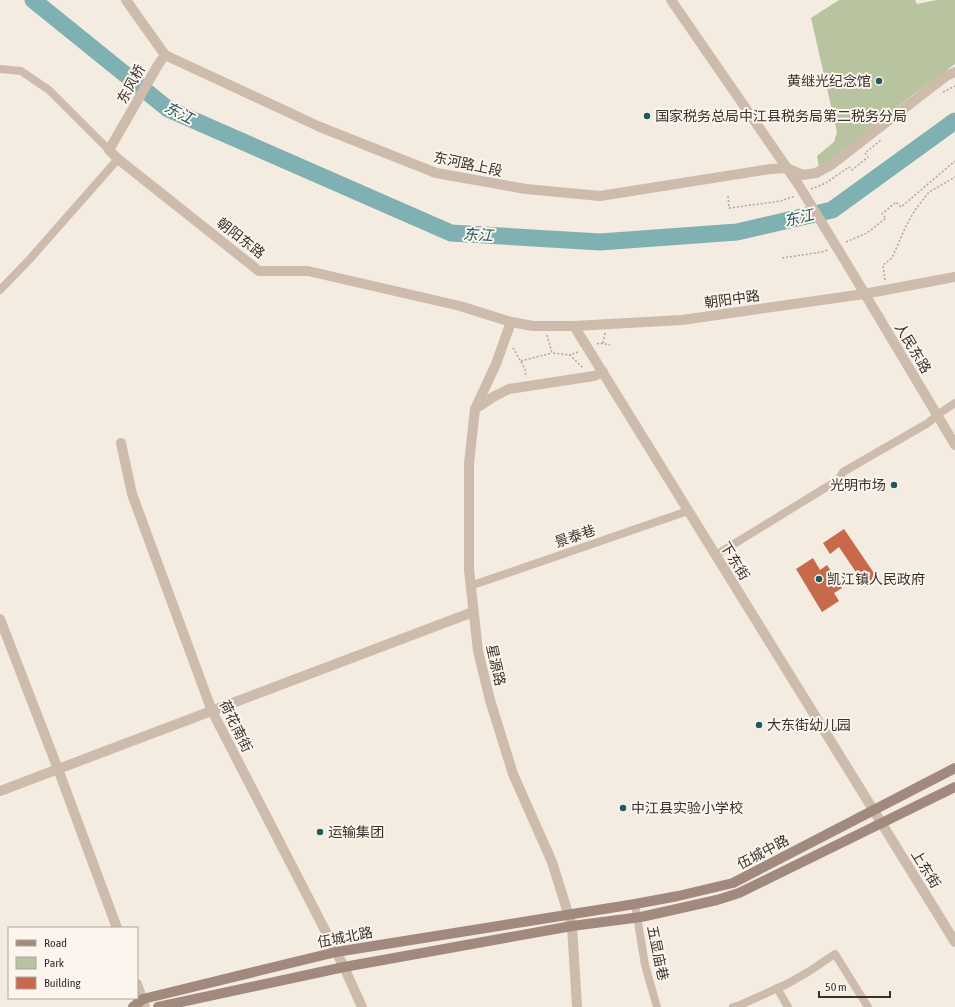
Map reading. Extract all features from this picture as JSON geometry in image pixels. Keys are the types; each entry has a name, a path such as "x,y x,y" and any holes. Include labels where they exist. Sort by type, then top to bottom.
{"main road":[{"name":"伍城中路","path":"568,915 685,895 733,883 955,768"},
{"name":"伍城中路","path":"572,926 637,918 687,907 739,893 955,787"},
{"name":"伍城北路","path":"133,1007 336,952 568,915"},
{"name":"伍城北路","path":"158,1007 344,967 572,926"}],"street":[{"path":"126,0 165,55"},
{"path":"134,0 136,14"},
{"name":"人民东路","path":"671,0 798,184 955,445"},
{"name":"东河路上段","path":"165,55 320,127 444,175 526,189 600,196 770,169 787,168"},
{"name":"东风桥","path":"109,150 165,55"},
{"path":"0,69 21,71 49,90 109,150"},
{"path":"787,168 803,174 816,173 831,166 946,76 955,72"},
{"name":"朝阳东路","path":"109,150 118,159 259,271 308,272 460,306 512,322"},
{"path":"0,290 29,260 118,159"},
{"name":"朝阳中路","path":"512,322 533,326 574,326 682,320 864,294 955,277"},
{"name":"星源路","path":"512,322 496,364 475,410 469,464 470,586 478,651 490,700 513,774 552,862 572,926 577,1007"},
{"name":"下东街","path":"574,326 873,810"},
{"path":"475,410 509,389 594,376 603,372"},
{"path":"716,555 838,480 843,472 928,423 937,414 955,403"},
{"name":"荷花南街","path":"121,443 132,494 212,711 344,967 362,1007"},
{"name":"景泰巷","path":"470,586 688,511"},
{"path":"0,791 473,612"},
{"path":"0,619 117,927"},
{"name":"上东街","path":"873,810 955,942"},
{"name":"五显庙巷","path":"635,904 645,965 656,1007"},
{"path":"733,1007 777,988 808,972 835,954 868,1007"},
{"path":"138,987 144,1003"},
{"path":"777,988 788,1007"}],"path":[{"path":"841,244 867,233 886,218 882,214 896,202 901,207 955,161"},
{"path":"887,290 883,265 892,258 906,226 915,210 929,192 955,177"},
{"path":"782,258 829,250"},
{"path":"547,332 552,353"},
{"path":"603,343 605,333"},
{"path":"595,345 600,342 610,345"},
{"path":"513,348 525,369 526,378"},
{"path":"521,362 552,353 570,355 582,351"},
{"path":"570,355 583,368"}],"green space":[{"name":"黄继光纪念馆","path":"839,0 915,0 917,4 937,0 955,0 955,64 910,97 830,161 819,167 817,156 834,142 837,132 811,18"}],"building":[{"path":"844,529 878,579 866,587 839,547 830,554 823,543"},
{"name":"凯江镇人民政府","path":"813,558 820,570 827,565 842,588 834,593 839,601 822,612 796,569"}],"waterway":[{"name":"东江","path":"33,0 168,109 451,233 600,242 737,232 832,210 955,121"}],"place":[{"name":"黄继光纪念馆","path":"879,81"},
{"name":"国家税务总局中江县税务局第二税务分局","path":"647,116"},
{"name":"光明市场","path":"894,485"},
{"name":"凯江镇人民政府","path":"819,579"},
{"name":"大东街幼儿园","path":"759,725"},
{"name":"中江县实验小学校","path":"623,808"},
{"name":"运输集团","path":"320,832"}]}
